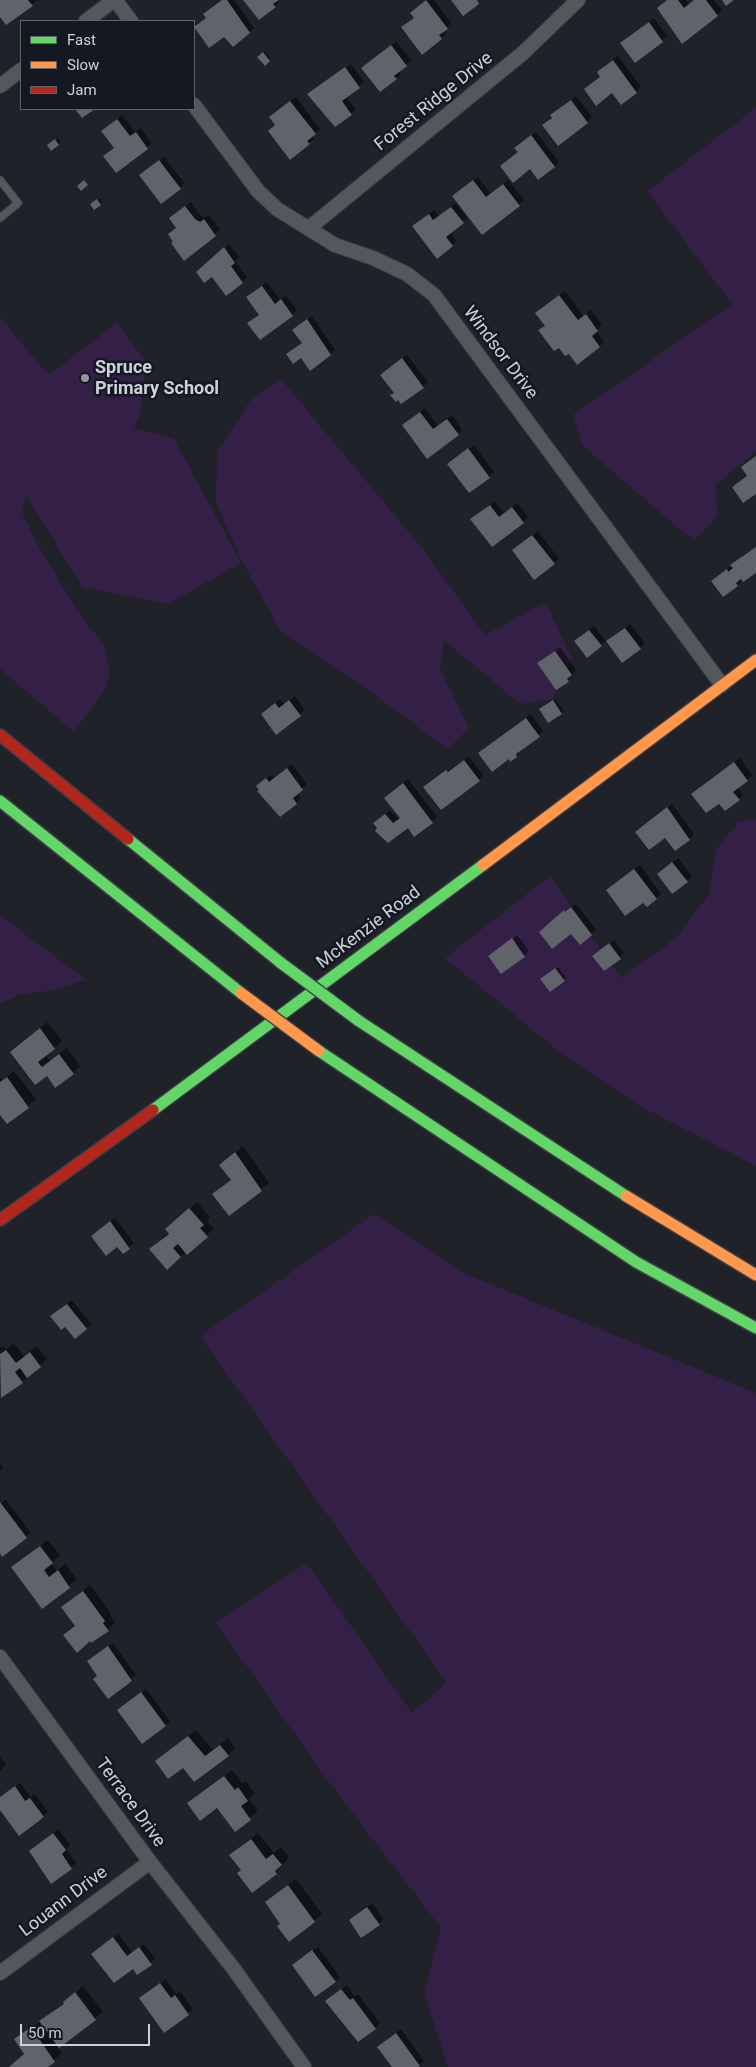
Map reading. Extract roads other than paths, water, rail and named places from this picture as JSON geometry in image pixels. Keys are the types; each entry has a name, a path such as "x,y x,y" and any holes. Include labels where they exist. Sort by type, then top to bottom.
{"main road":[{"name":"McKenzie Road","path":"0,1220 137,1122 389,936 756,660"},
{"path":"0,735 281,963 359,1021 667,1223 756,1275"},
{"path":"0,801 241,993 319,1051 636,1262 756,1328"}],"street":[{"path":"87,20 114,0 131,20"},
{"name":"Forest Ridge Drive","path":"309,228 523,53 578,0"},
{"path":"0,86 20,71"},
{"name":"Windsor Drive","path":"195,106 258,191 277,209 335,245 373,258 407,274 434,295 722,685"},
{"name":"Terrace Drive","path":"0,1657 150,1862 233,1968 304,2067"},
{"name":"Louann Drive","path":"0,1973 150,1862"}],"lane":[{"path":"0,180 18,204 0,218"}],"place":[{"name":"Spruce Primary School","path":"85,378"}]}
